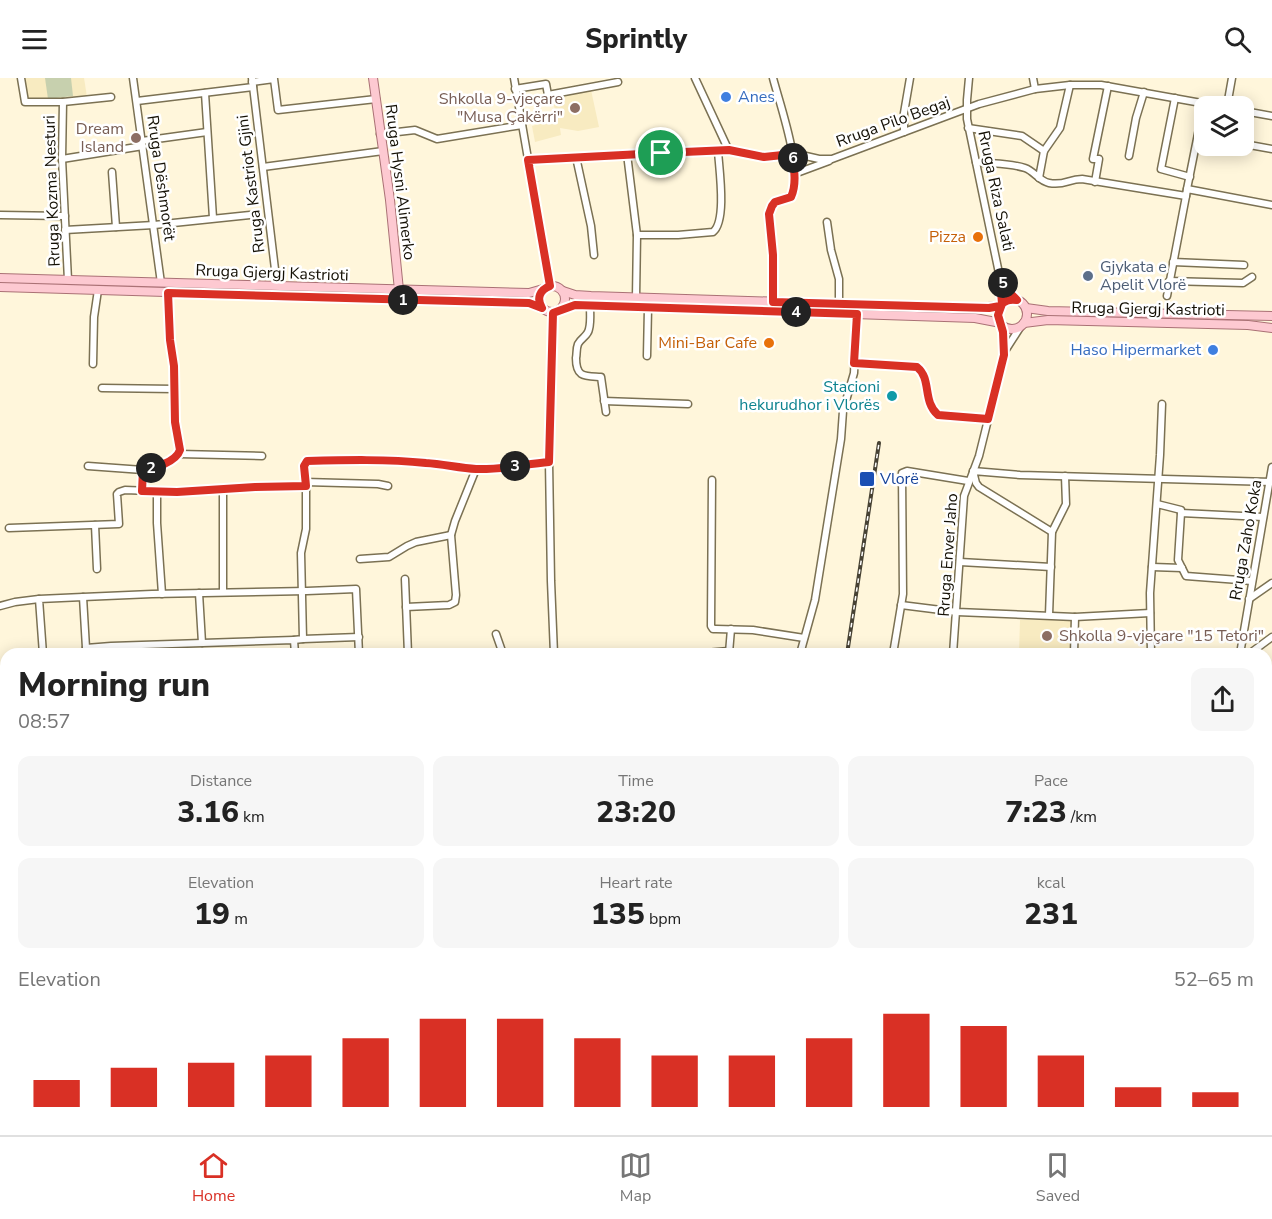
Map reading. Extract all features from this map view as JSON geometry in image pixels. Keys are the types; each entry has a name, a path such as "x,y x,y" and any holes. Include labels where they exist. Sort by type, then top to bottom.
{"main road":[{"name":"Rruga Hysni Alimerko","path":"373,78 399,290"},
{"name":"Rruga Gjergj Kastrioti","path":"0,278 529,293 547,288"},
{"path":"556,286 563,291 582,296 976,308 1001,305 1017,300 1026,308 1027,315 1023,324 1011,329 1001,324 975,318 590,305 575,305 553,313 542,308 539,300 541,292 556,286"},
{"name":"Rruga Gjergj Kastrioti","path":"0,287 529,303 542,308"},
{"path":"562,309 566,300 563,291"},
{"path":"1001,305 998,315 1001,324"},
{"name":"Rruga Gjergj Kastrioti","path":"1026,308 1048,311 1272,316"},
{"name":"Rruga Gjergj Kastrioti","path":"1023,324 1048,320 1248,325 1272,328"}],"street":[{"name":"Rruga Kozma Nesturi","path":"21,78 25,102 63,102 111,97"},
{"name":"Rruga Dëshmorët","path":"133,78 161,283"},
{"path":"513,78 547,288"},
{"path":"695,78 729,150"},
{"path":"772,78 792,154 794,174 794,188 791,197 775,202 769,214 773,255 773,302"},
{"path":"904,132 904,113 910,78"},
{"name":"Rruga Riza Salati","path":"969,78 966,109 968,128 1000,278 1001,305"},
{"path":"1033,78 1035,89"},
{"path":"1229,96 1232,78"},
{"path":"136,101 205,93 274,79 278,110 376,99"},
{"name":"Rruga Kastriot Gjini","path":"252,82 277,286"},
{"path":"515,89 546,84 548,95 618,82"},
{"path":"1095,182 1099,159 1093,159 1104,83"},
{"name":"Rruga Pilo Begaj","path":"528,160 729,150 764,157 792,154 832,159 993,99 1035,89 1070,85 1104,83 1194,102"},
{"path":"1039,178 1044,151 1060,128 1070,85"},
{"path":"1129,156 1136,118 1144,92"},
{"path":"205,93 213,218"},
{"path":"1175,99 1161,169 1190,177"},
{"name":"Rruga Kozma Nesturi","path":"63,102 62,159 68,280"},
{"path":"1254,113 1272,116"},
{"path":"380,134 415,130 436,139 522,125"},
{"path":"968,128 1022,136 1044,151"},
{"path":"62,159 207,132"},
{"path":"1254,146 1272,149"},
{"path":"263,167 383,151"},
{"path":"636,235 678,235 716,231 722,205 718,151"},
{"path":"627,154 636,235 636,298"},
{"path":"1167,296 1196,156"},
{"path":"576,157 591,226 594,255"},
{"path":"794,174 832,159"},
{"path":"976,162 1023,168 1034,173 1046,183 1066,184 1076,179 1272,205"},
{"path":"112,172 116,227"},
{"path":"0,215 65,216"},
{"path":"65,230 154,225 250,215"},
{"path":"827,222 831,250 839,279 839,304"},
{"path":"1173,262 1244,265"},
{"path":"1169,281 1243,283 1252,277"},
{"path":"1000,278 1017,300"},
{"path":"93,364 94,317 98,290"},
{"path":"88,466 143,470 158,466 179,454 175,422 174,366 170,340 168,293"},
{"path":"590,305 589,329 578,346 576,368 582,375 601,377 606,412"},
{"path":"647,356 648,308"},
{"path":"553,313 549,462 553,648"},
{"path":"802,648 815,600 840,446 843,411 852,382 857,314"},
{"path":"1001,324 1004,355"},
{"path":"1004,355 1023,324"},
{"name":"Rruga Enver Jaho","path":"954,648 963,504 968,481 979,456 1004,355"},
{"path":"854,363 917,367 924,376 929,403 938,415 988,419"},
{"path":"102,388 174,389"},
{"path":"604,401 688,404"},
{"path":"1151,648 1152,567 1162,404"},
{"path":"179,454 262,456"},
{"path":"303,639 301,553 307,515 304,466 307,461 367,460 426,463 476,469 495,469 549,462"},
{"name":"Rruga Zaho Koka","path":"1241,648 1272,467"},
{"path":"406,607 449,605 455,602 452,528 476,469"},
{"path":"142,491 143,470"},
{"path":"894,648 903,594 902,473 907,471 968,481"},
{"path":"1052,532 979,487 973,471 1271,482"},
{"path":"1049,615 1052,532 1066,504 1065,476"},
{"path":"712,480 710,623 713,629 762,631 804,638"},
{"path":"9,528 118,524 117,494 125,490 157,492 223,490 306,484 388,486"},
{"path":"223,490 223,592"},
{"path":"157,492 162,594"},
{"path":"1157,504 1181,510 1178,560 1186,576 1252,581"},
{"path":"1181,513 1263,517"},
{"path":"95,525 97,568"},
{"path":"360,559 389,556 407,546 451,535"},
{"path":"960,562 1051,567"},
{"path":"1152,567 1182,568"},
{"path":"405,579 408,648"},
{"path":"1249,599 1272,582"},
{"path":"0,606 39,599 356,589 359,648"},
{"path":"199,593 202,643"},
{"path":"83,597 86,648"},
{"path":"39,599 43,648"},
{"path":"901,605 957,612 1075,616 1150,614"},
{"path":"1074,648 1075,616"},
{"path":"729,648 731,629"},
{"path":"496,634 501,648"},
{"path":"115,648 153,644 359,637"},
{"path":"1258,648 1272,638"},
{"path":"294,640 295,648"}],"shaded area":[{"path":"23,78 84,78 87,97 29,100 26,98"},
{"name":"Shkolla 9-vjeçare \"Musa Çakërri\"","path":"591,90 599,127 578,131 560,128 561,135 535,142 532,126 557,119 552,97"},
{"name":"Shkolla 9-vjeçare \"15 Tetori\"","path":"1020,620 1074,620 1073,648 1019,648"}],"green space":[{"path":"45,78 71,78 73,96 48,99"}],"railway":[{"path":"848,648 879,443"}],"place":[{"name":"Anes","path":"726,97"},
{"name":"Shkolla 9-vjeçare \"Musa Çakërri\"","path":"575,108"},
{"name":"Dream Island","path":"136,138"},
{"name":"Pizza","path":"978,237"},
{"name":"Gjykata e Apelit Vlorë","path":"1088,276"},
{"name":"Mini-Bar Cafe","path":"769,343"},
{"name":"Haso Hipermarket","path":"1213,350"},
{"name":"Stacioni hekurudhor i Vlorës","path":"892,396"},
{"name":"Vlorë","path":"867,479"},
{"name":"Shkolla 9-vjeçare \"15 Tetori\"","path":"1047,636"}],"route":[{"path":"661,153 528,160 550,286 543,289 539,296 542,308 529,303 168,293 170,340 174,366 175,422 180,450 175,458 143,470 142,491 177,492 306,486 304,466 307,461 367,460 426,463 476,469 495,469 549,462 553,313 575,305 857,314 854,363 917,367 924,376 929,403 938,415 988,419 1004,355 1002,324 998,315 1002,304 1000,278 1017,300 1011,300 1004,302 1002,304 1000,306 989,308 773,302 773,255 769,214 775,202 788,199 793,193 792,154 764,157 729,150 661,153"}]}
